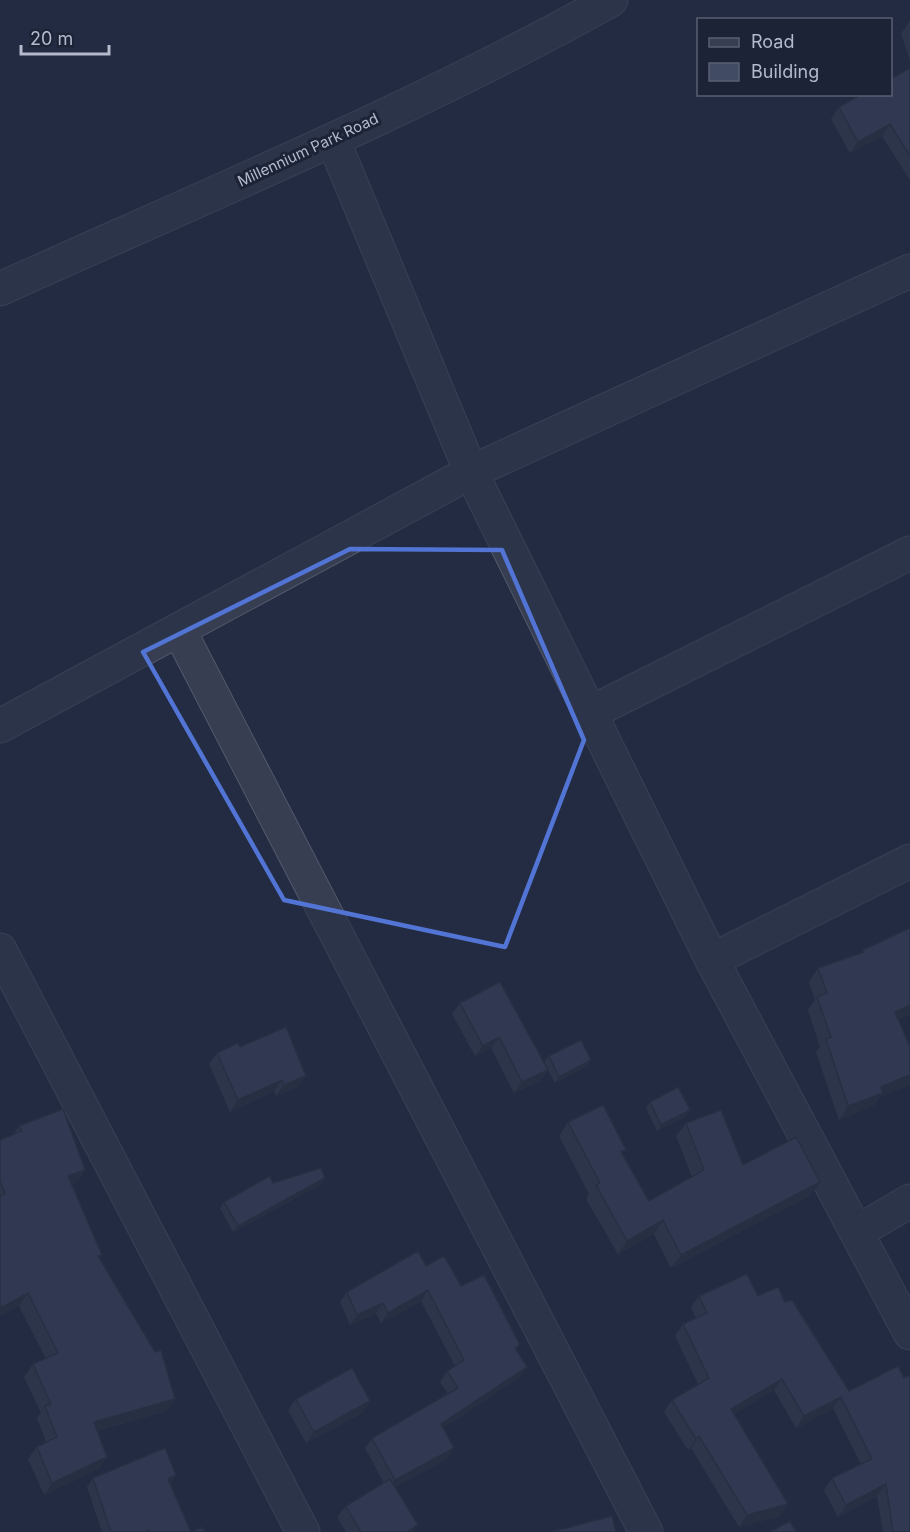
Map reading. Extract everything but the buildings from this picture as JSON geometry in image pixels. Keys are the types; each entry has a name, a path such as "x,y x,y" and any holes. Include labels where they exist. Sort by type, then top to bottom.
{"street":[{"name":"Millennium Park Road","path":"0,289 333,140 515,52 610,0"},
{"path":"333,140 471,472 712,960 910,1333"},
{"path":"0,726 471,472 910,271"},
{"path":"590,713 910,553"},
{"path":"178,630 646,1532"},
{"path":"712,960 910,861"},
{"path":"0,950 303,1532"},
{"path":"857,1232 910,1201"}],"highlighted area":[{"path":"350,549 502,550 584,740 505,947 284,900 143,652"}]}
